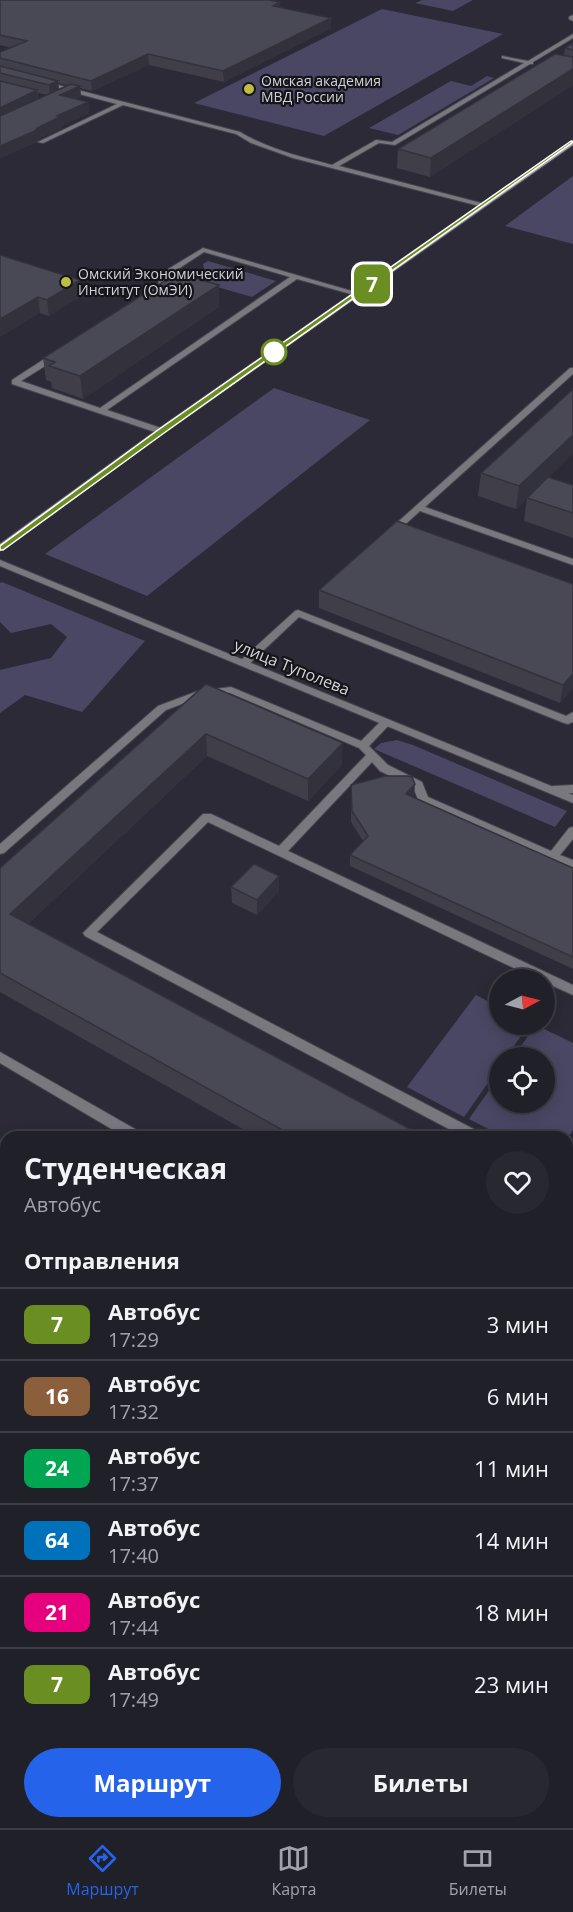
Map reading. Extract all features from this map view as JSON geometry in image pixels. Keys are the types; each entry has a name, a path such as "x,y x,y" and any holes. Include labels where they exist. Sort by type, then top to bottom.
{"main road":[{"path":"0,548 161,431 573,142"}],"street":[{"path":"333,167 378,141 393,144 573,36"},
{"path":"504,57 541,65"},
{"path":"38,82 238,133 253,142 295,157 483,205"},
{"path":"58,97 72,90"},
{"path":"41,142 123,103"},
{"path":"141,301 161,289 163,276 203,250 358,294"},
{"path":"101,411 296,276"},
{"path":"63,351 15,381 161,431"},
{"path":"404,535 393,531 573,370"},
{"path":"419,508 573,562"},
{"name":"улица Туполева","path":"0,563 573,799"},
{"path":"244,663 298,613 568,721 573,715"},
{"path":"0,850 162,708 198,694 231,690 363,746 384,768 418,786 423,799 573,865"},
{"path":"363,746 387,722"},
{"path":"280,852 371,756"},
{"path":"553,790 573,789"},
{"path":"465,1131 89,933 207,817 573,990"},
{"path":"554,856 573,831"},
{"path":"0,1057 127,1131"}],"shaded area":[{"path":"422,0 473,0 453,11 415,3"},
{"path":"382,9 503,34 324,136 194,103"},
{"path":"487,76 494,78 398,135 369,128 451,81 471,86"},
{"path":"573,176 573,244 505,226"},
{"path":"208,261 276,281 252,297 207,284 203,264"},
{"path":"274,388 370,420 147,596 45,554"},
{"path":"0,583 145,641 82,712 25,695 0,713 0,670 51,658 67,637 51,624 11,633 0,622"},
{"path":"397,740 567,811 555,827 374,749 381,743"},
{"path":"476,995 489,1002 489,1035 522,1035 513,1047 489,1047 489,1081 464,1117 407,1087"},
{"path":"555,1034 573,1043 572,1131 492,1131 469,1119 489,1090 489,1113 555,1113 555,1047 520,1047 529,1035"}],"building":[{"path":"0,0 269,0 280,2 273,6 331,18 223,71 148,54 91,81 0,58 0,52 27,41 0,35"},
{"path":"573,43 573,50 565,48"},
{"path":"555,54 573,57 573,69 431,158 398,149"},
{"path":"0,66 58,81 49,85 0,73"},
{"path":"0,81 37,90 0,108"},
{"path":"71,84 80,86 60,95 88,102 57,116 60,117 35,131 0,146 0,116"},
{"path":"0,255 80,280 47,300 38,297 0,319"},
{"path":"177,273 219,285 80,376 49,366 55,362 43,358"},
{"path":"573,389 573,435 519,486 481,473"},
{"path":"548,477 573,485 573,513 527,498"},
{"path":"397,521 573,584 573,674 563,685 319,590"},
{"path":"206,684 343,743 308,779 206,734 10,914 414,1131 284,1131 0,973 0,868"},
{"path":"385,776 412,777 415,784 406,794 573,868 573,957 350,855 368,836 352,811 351,785"},
{"path":"254,864 279,876 257,900 231,887"}],"bus line":[{"name":"7","path":"0,548 161,431 573,142"}],"place":[{"name":"Омская академия МВД России","path":"249,89"},
{"name":"Омский Экономический Институт (ОмЭИ)","path":"66,282"}]}
